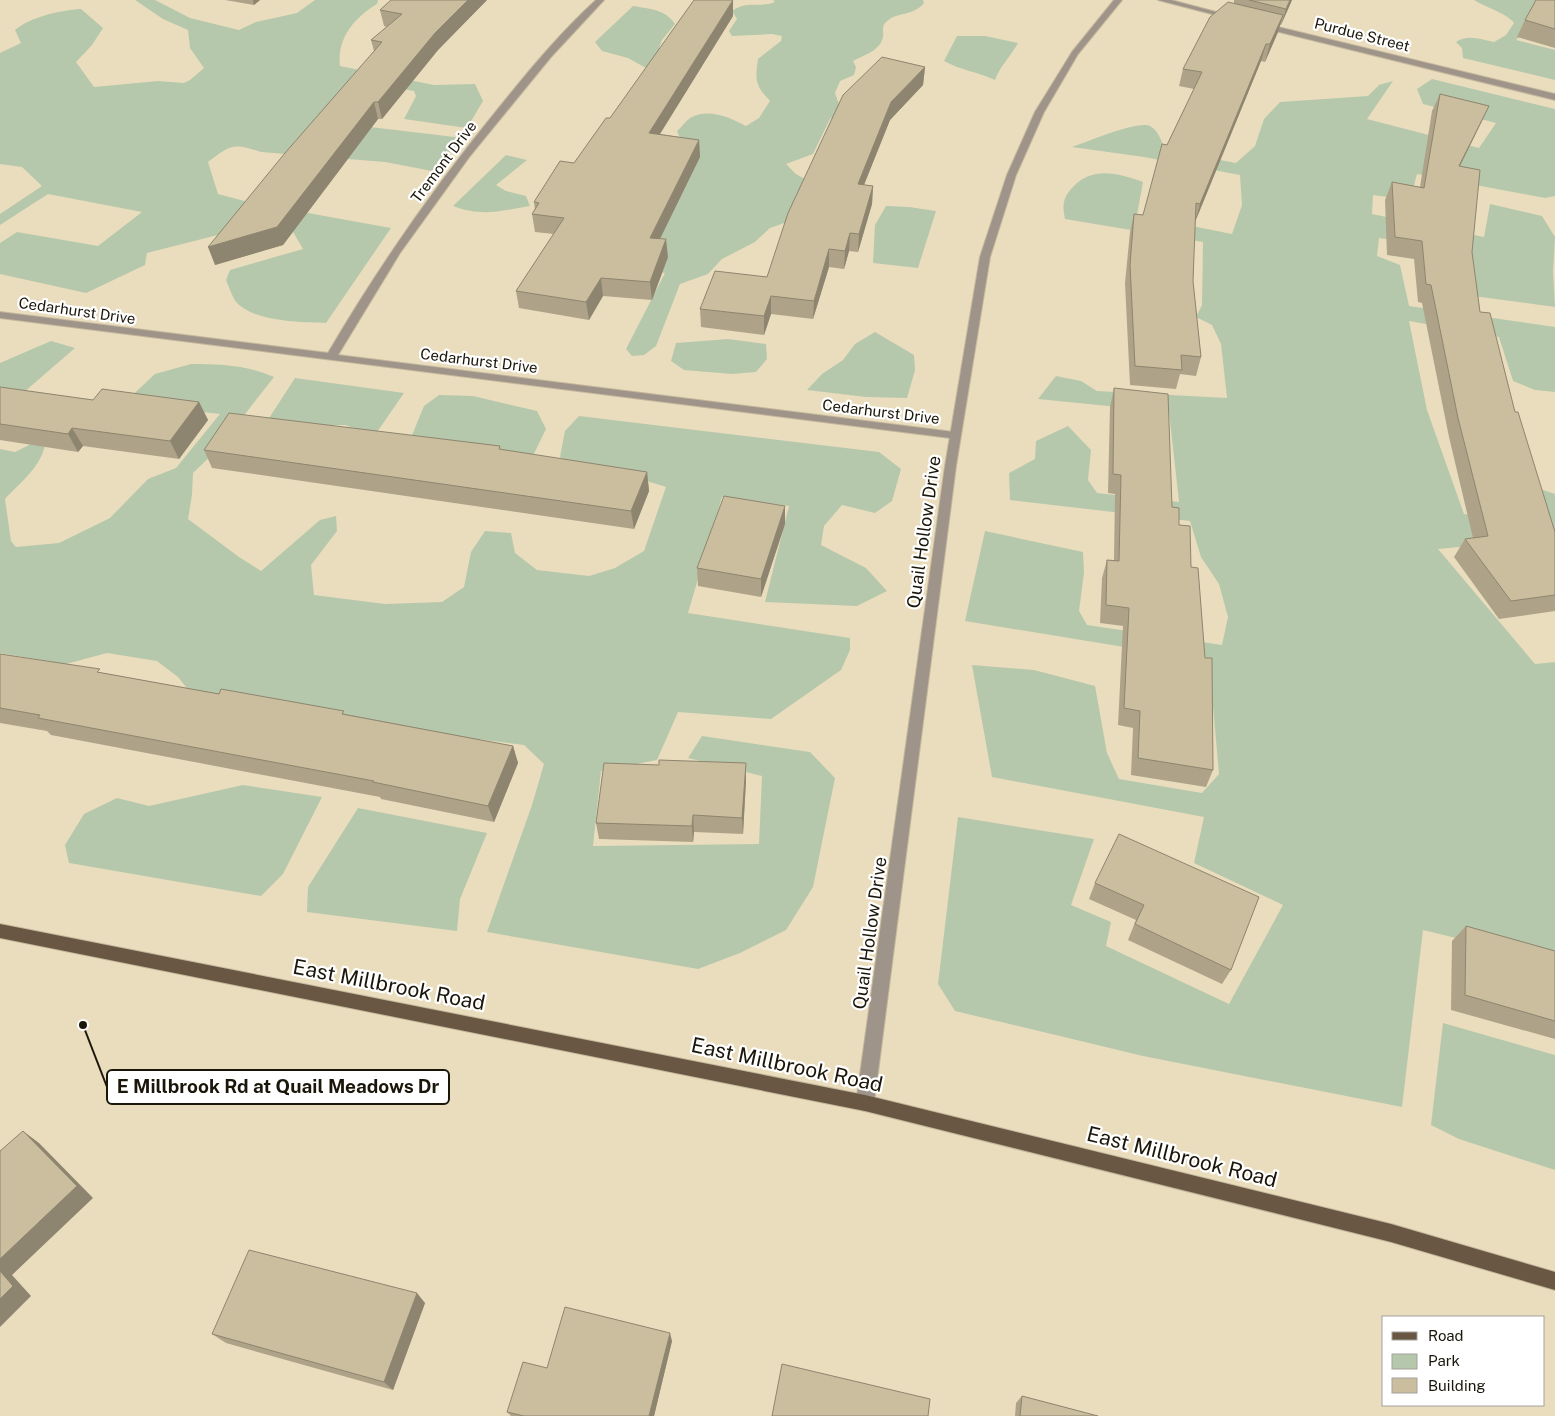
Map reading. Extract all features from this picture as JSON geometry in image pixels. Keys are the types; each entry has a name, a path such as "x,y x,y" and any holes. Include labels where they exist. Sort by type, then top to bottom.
{"main road":[{"name":"East Millbrook Road","path":"0,931 865,1103 1391,1233 1534,1273 1555,1282"}],"street":[{"name":"Tremont Drive","path":"330,357 381,273 435,195 530,76 600,0"},
{"name":"Quail Hollow Drive","path":"865,1103 954,436 983,269 989,243 1024,143 1053,85 1097,22 1118,0"},
{"path":"1162,0 1238,19"},
{"name":"Purdue Street","path":"1256,23 1555,97"},
{"name":"Cedarhurst Drive","path":"0,315 954,436"}],"green space":[{"path":"135,0 155,0 190,18 239,30 256,22 297,13 315,0 378,0 377,4 354,22 344,38 341,46 340,66 434,85 475,84 483,101 467,128 404,119 416,96 414,91 358,82 328,122 463,138 432,171 385,162 261,152 238,146 222,152 208,162 218,194 252,203 391,228 326,323 278,320 254,314 236,302 226,280 230,270 303,249 285,218 147,253 145,265 86,293 0,274 0,243 17,232 98,246 142,212 48,194 0,225 0,214 42,186 22,167 0,164 0,53 21,43 15,30 21,25 46,15 81,9 103,28 92,45 76,62 94,87 158,81 184,83 204,68 190,48 188,30 163,19"},
{"path":"773,0 923,0 924,3 915,10 895,16 884,24 883,37 879,46 853,61 856,67 854,75 840,81 835,93 841,110 830,119 813,154 786,164 796,174 816,185 793,220 770,228 755,242 722,259 708,274 680,284 656,346 644,355 632,356 626,349 665,273 633,267 680,138 677,131 690,118 699,114 720,115 746,126 759,118 770,101 761,91 757,82 758,59 781,41 782,36 772,34 732,36 729,31 737,19 732,11 748,5 770,4 775,2"},
{"path":"1474,0 1555,0 1516,40 1555,50 1555,80 1463,58 1462,48 1456,42 1469,38 1494,42 1506,35 1514,23 1502,14"},
{"path":"633,6 651,9 667,15 675,24 662,40 659,48 675,53 646,68 628,58 602,51 595,42"},
{"path":"957,36 985,36 1018,43 995,80 944,61"},
{"path":"1432,79 1555,109 1555,196 1545,198 1417,174 1410,200 1373,195 1372,214 1484,237 1490,204 1542,216 1555,237 1553,271 1555,307 1473,296 1466,250 1379,238 1377,256 1400,265 1409,306 1555,327 1555,392 1535,390 1513,381 1499,337 1409,321 1427,410 1464,514 1536,524 1534,487 1555,494 1555,538 1438,549 1535,664 1555,662 1555,962 1423,930 1402,1107 1143,1056 955,1011 938,984 958,817 1094,839 1071,905 1111,922 1106,946 1229,1004 1283,905 1194,863 1204,817 992,777 972,665 1034,670 1095,686 1107,753 1119,779 1202,793 1219,774 1209,661 965,621 985,531 1083,552 1084,573 1079,611 1087,625 1222,645 1228,617 1219,584 1201,557 1190,521 1010,500 1009,473 1035,459 1036,441 1068,426 1091,450 1088,480 1097,493 1179,502 1169,412 1038,399 1056,376 1081,381 1097,391 1227,398 1221,344 1212,325 1196,317 1202,305 1203,242 1065,219 1064,205 1067,194 1080,180 1097,174 1115,174 1143,182 1137,215 1232,234 1242,205 1240,175 1144,157 1072,147 1124,129 1144,125 1153,128 1168,150 1236,163 1255,146 1264,119 1280,102 1368,96 1379,85 1393,81 1367,119 1479,148 1496,123 1423,104 1417,89"},
{"path":"506,155 527,160 496,185 506,191 526,196 530,206 482,212 453,206"},
{"path":"886,206 936,211 918,268 873,263 875,225"},
{"path":"875,332 914,355 915,370 907,398 866,397 807,390 822,374 843,360 855,344"},
{"path":"728,339 766,344 767,359 756,372 732,374 684,370 671,361 676,343"},
{"path":"51,341 75,348 16,399 0,397 0,363"},
{"path":"191,364 233,366 274,377 217,450 193,473 188,519 261,571 320,520 336,516 337,531 311,565 314,595 385,604 442,602 464,587 471,552 485,531 511,533 515,553 537,570 589,576 615,568 644,551 666,487 647,481 572,467 560,457 565,431 579,416 879,452 901,469 892,501 875,513 842,505 824,526 821,545 866,568 887,591 857,606 765,602 789,506 722,497 688,613 850,638 850,650 841,670 771,719 678,712 657,760 601,771 593,846 759,844 762,776 688,758 702,736 810,752 835,778 813,887 786,930 740,953 698,969 487,932 532,805 544,764 524,745 199,703 178,677 157,661 107,653 66,664 0,653 0,449 15,452 45,437 45,446 38,463 5,499 11,541 16,547 59,543 110,518 148,479 176,468 220,414 124,403 155,374"},
{"path":"295,378 404,393 375,435 345,425 264,426"},
{"path":"439,395 473,396 537,411 546,429 520,482 408,445 424,406"},
{"path":"243,785 322,797 283,874 261,896 69,863 65,845 84,814 117,798 149,806"},
{"path":"358,808 487,833 460,899 457,931 307,912 308,887"},
{"path":"1443,1023 1555,1055 1555,1170 1459,1139 1431,1125"}],"building":[{"path":"391,0 468,0 435,33 378,102 374,102 277,227 208,247 285,153 382,42 371,40 402,14 380,10"},
{"path":"694,0 733,0 649,133 699,140 650,238 666,239 650,282 601,278 586,302 516,291 564,218 532,214 539,203 534,202 560,161 574,163 606,118 610,118"},
{"path":"1249,0 1290,0 1286,9"},
{"path":"1536,0 1555,0 1555,29 1525,20"},
{"path":"1228,2 1283,15 1270,44 1266,44 1200,204 1196,203 1193,281 1201,357 1181,355 1182,370 1135,366 1130,265 1134,214 1143,215 1162,144 1167,145 1202,72 1183,69 1210,17"},
{"path":"882,57 925,67 891,102 858,184 873,186 859,234 850,233 845,251 829,249 814,301 771,296 764,316 700,309 715,271 767,277 788,213 843,95"},
{"path":"1440,94 1489,106 1459,166 1480,170 1472,252 1480,312 1490,313 1515,412 1518,412 1555,532 1555,595 1511,601 1465,539 1488,536 1458,418 1431,285 1426,284 1422,241 1395,237 1392,182 1424,188"},
{"path":"0,387 93,400 102,389 199,402 170,441 72,428 68,434 0,424"},
{"path":"1114,388 1168,394 1172,507 1179,508 1179,525 1190,526 1191,567 1198,568 1205,658 1212,658 1213,770 1138,758 1140,711 1124,708 1129,608 1106,605 1107,560 1119,561 1121,475 1113,474"},
{"path":"229,413 500,446 499,449 647,472 631,511 204,450"},
{"path":"724,496 785,506 761,579 697,568"},
{"path":"0,654 100,669 97,672 219,694 221,689 344,711 342,714 513,746 488,806 374,781 38,718 40,715 0,708"},
{"path":"659,760 746,763 742,818 693,815 692,826 596,823 604,763 659,765"},
{"path":"1119,834 1259,897 1231,970 1135,924 1144,905 1095,883"},
{"path":"1466,926 1555,951 1555,1021 1465,995"},
{"path":"23,1131 77,1186 0,1259 0,1151"},
{"path":"249,1250 417,1293 384,1382 212,1334"},
{"path":"0,1271 13,1286 0,1299"},
{"path":"565,1307 670,1333 649,1416 524,1416 507,1412 523,1362 547,1368"},
{"path":"782,1364 930,1399 928,1416 772,1416"},
{"path":"1022,1396 1098,1416 1020,1416"}],"place":[{"name":"E Millbrook Rd at Quail Meadows Dr","path":"83,1025"}]}
